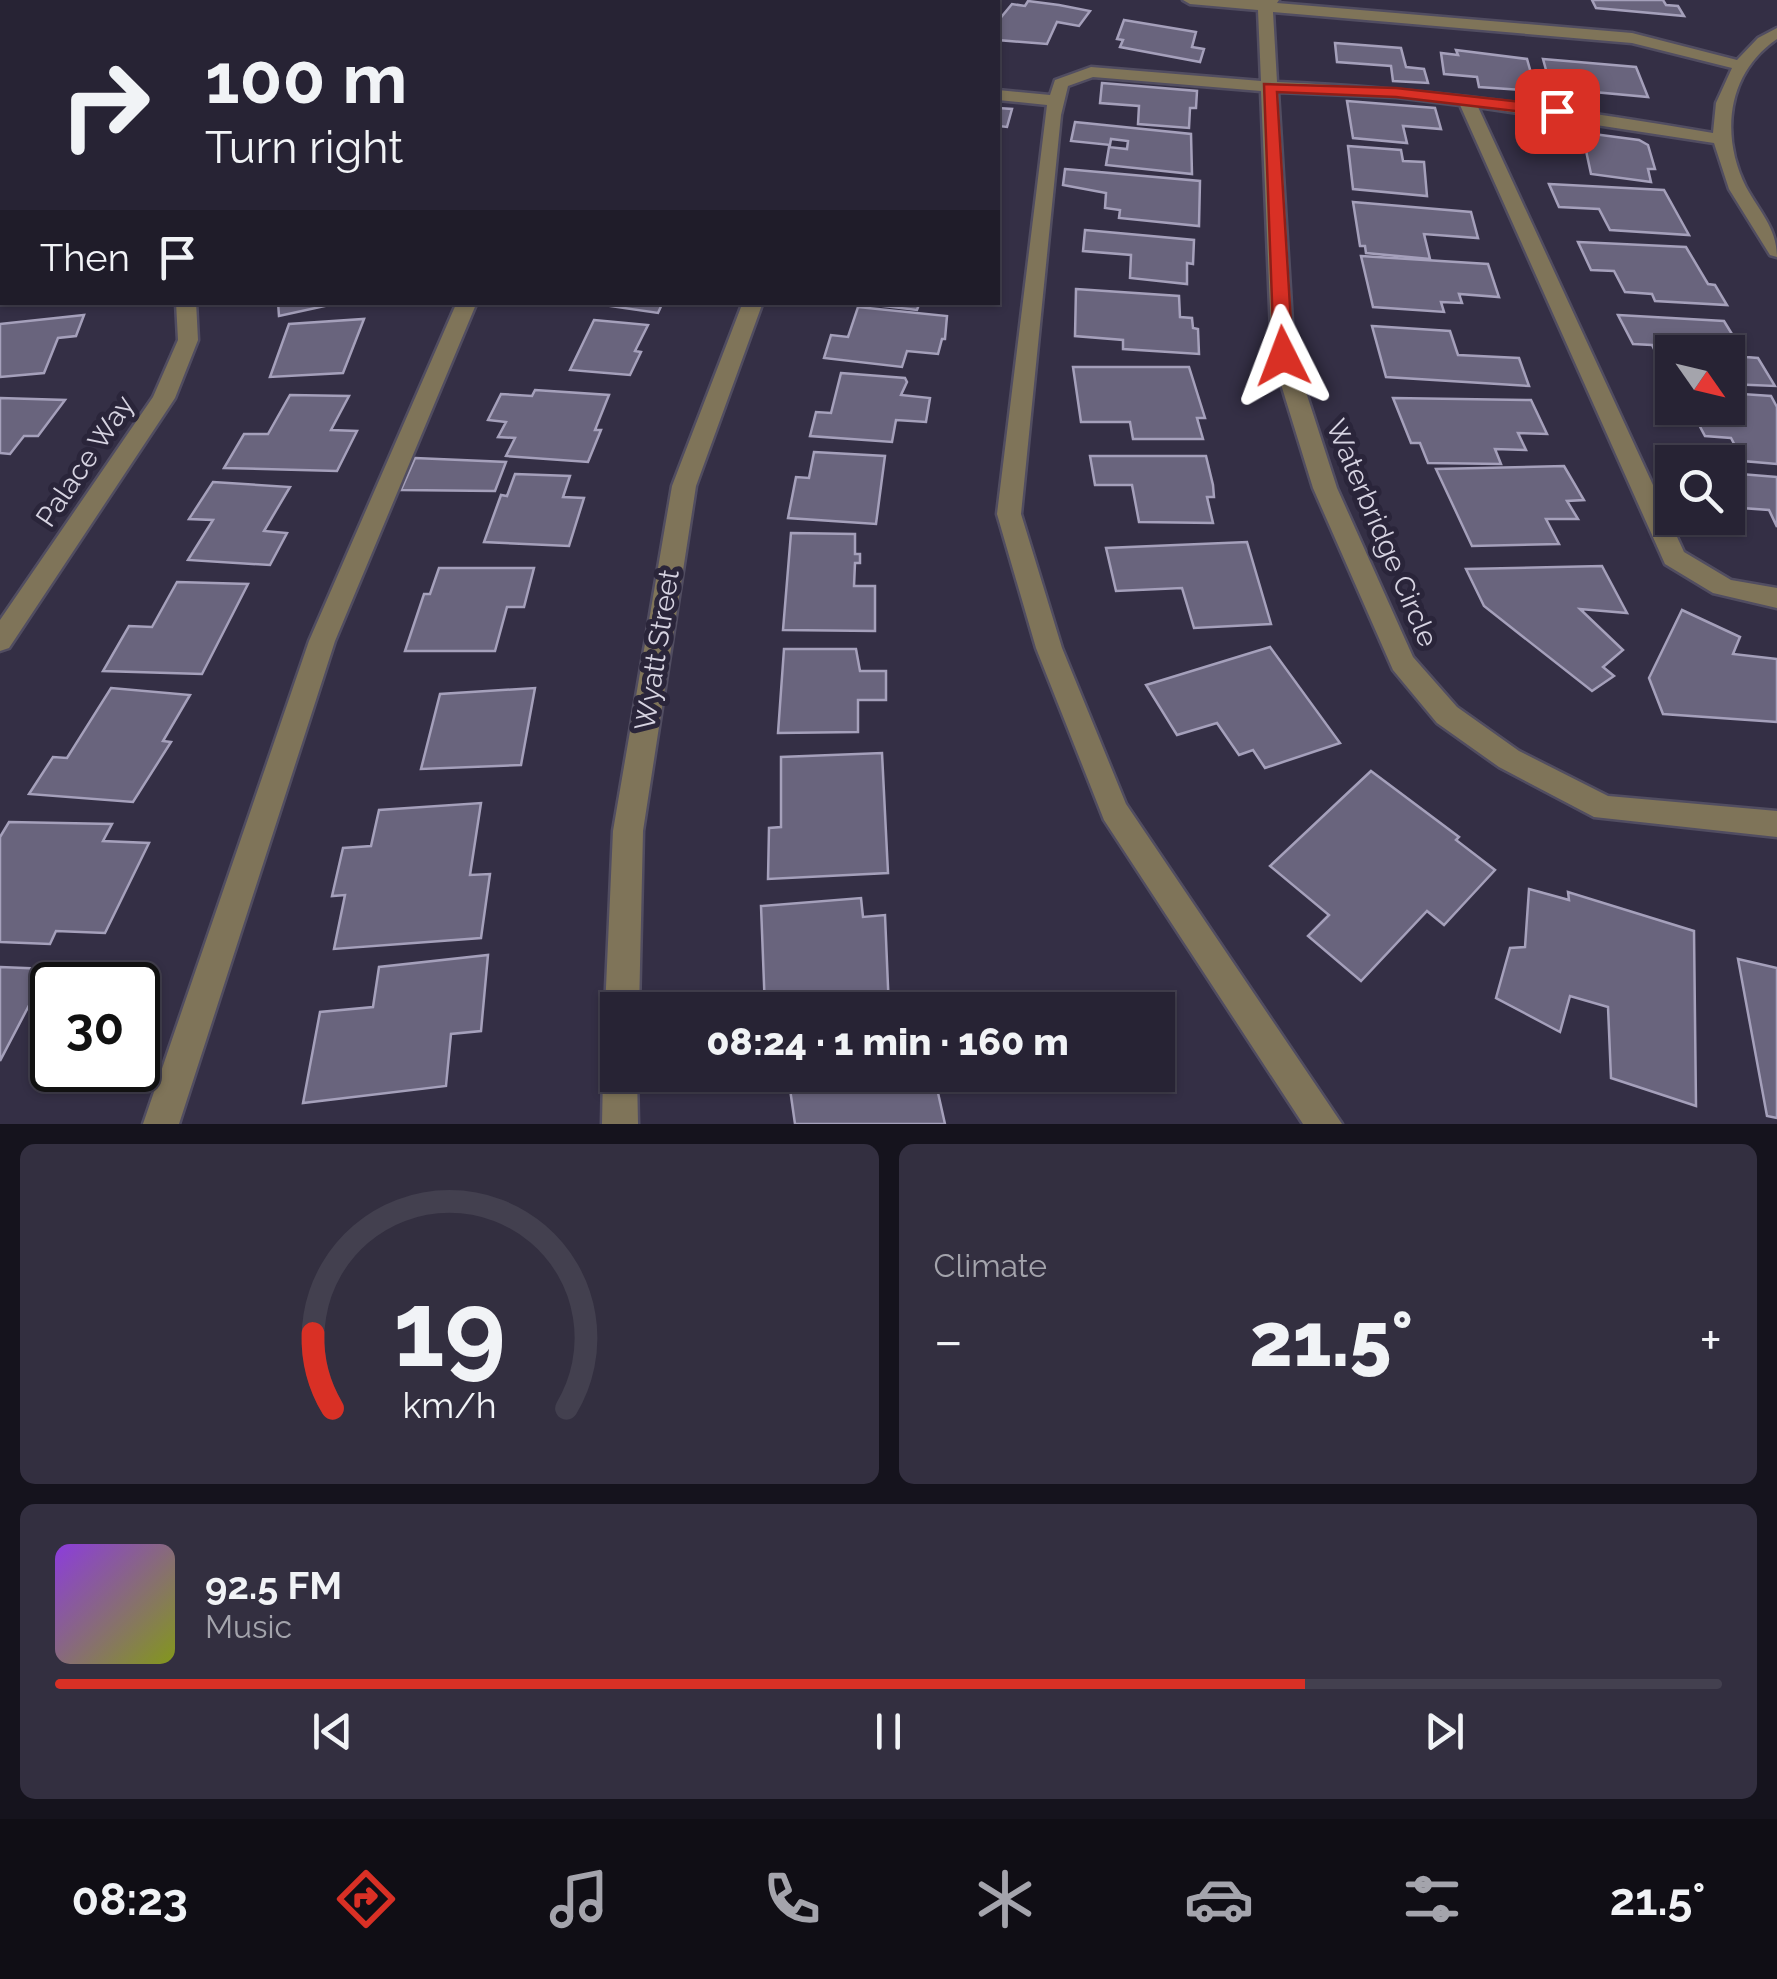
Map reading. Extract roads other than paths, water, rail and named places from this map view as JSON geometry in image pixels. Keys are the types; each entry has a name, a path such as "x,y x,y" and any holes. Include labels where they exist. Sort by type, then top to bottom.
{"street":[{"path":"1190,0 1632,38 1740,65"},
{"name":"Waterbridge Circle","path":"1269,4 1269,87 1283,356 1325,488 1402,663 1447,715 1509,759 1604,808 1777,824"},
{"path":"1777,33 1740,65 1724,98 1720,139 1730,177 1777,251"},
{"path":"1324,1124 1114,811 1049,648 1010,514 1061,83 1091,72 1269,87 1396,92 1557,111 1720,139"},
{"path":"1000,95 1057,101"},
{"path":"1467,100 1674,558 1702,580 1730,591 1743,596 1777,598"},
{"name":"Palace Way","path":"0,641 164,398 188,340 186,305"},
{"path":"161,1124 322,641 466,305"},
{"name":"Wyatt Street","path":"623,992 628,830 684,486 752,305"},
{"path":"620,1092 620,1124"}]}
